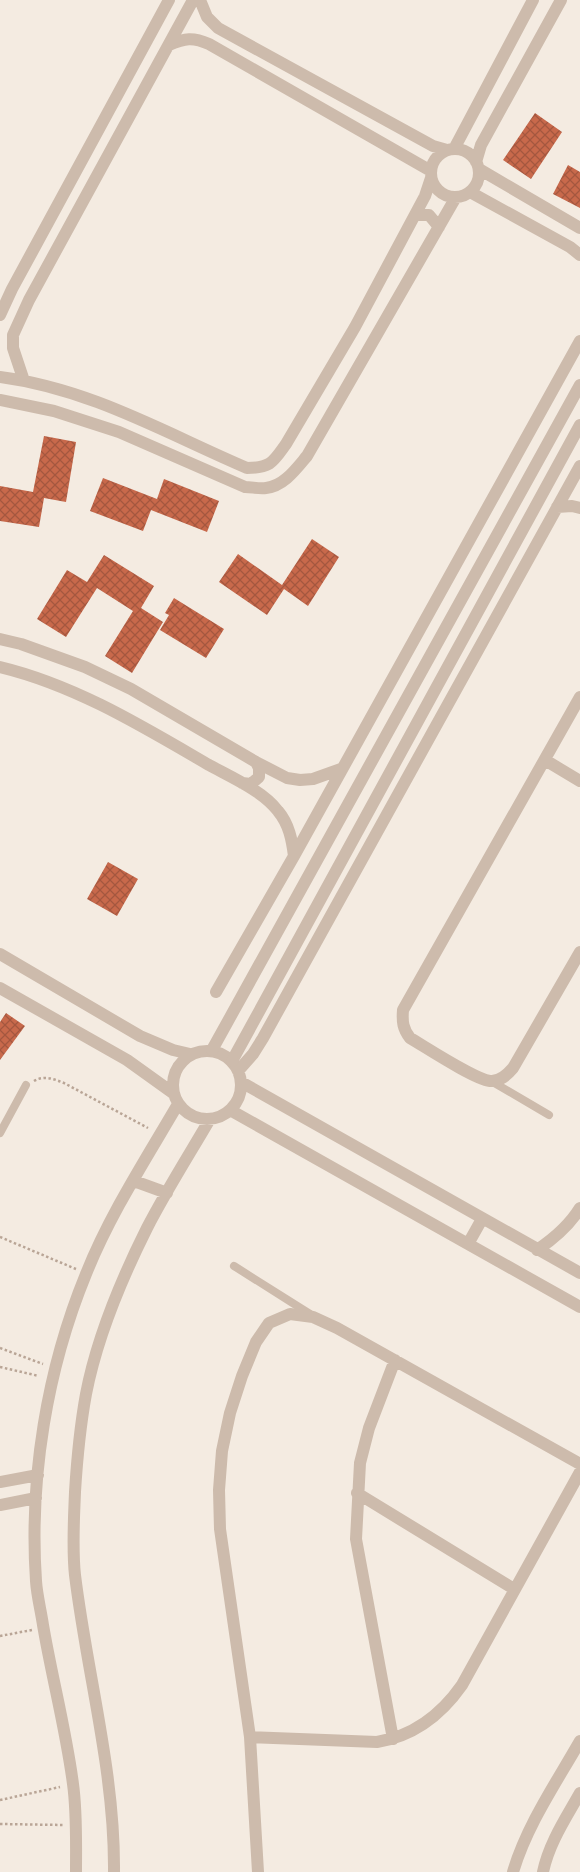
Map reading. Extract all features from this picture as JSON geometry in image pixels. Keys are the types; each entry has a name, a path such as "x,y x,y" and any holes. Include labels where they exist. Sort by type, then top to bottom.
{"street":[{"path":"0,315 12,288 169,0"},
{"path":"24,381 13,348 6,335 34,292 193,0"},
{"path":"200,0 207,18 218,28 433,146 467,152 477,165 580,228"},
{"path":"0,400 54,411 119,432 245,487 266,488 282,482 296,470 306,456 456,198 470,192 478,180 477,165 481,145 561,0"},
{"path":"0,378 24,381 115,408 247,468 263,468 274,460 286,444 355,327 425,196 436,158 450,150 531,1"},
{"path":"209,44 209,34 218,28"},
{"path":"169,45 186,38 195,38 209,44 431,174 433,184 442,194 456,198"},
{"path":"470,192 577,250"},
{"path":"415,215 429,215 439,227"},
{"path":"216,992 294,856 580,341"},
{"path":"212,1050 580,385"},
{"path":"0,988 127,1060 176,1099 186,1113 198,1118 210,1119 221,1116 230,1110 240,1092 237,1071 580,424"},
{"path":"237,1071 253,1054 263,1038 579,471"},
{"path":"558,507 572,506 580,508"},
{"path":"526,523 544,531"},
{"path":"0,639 20,644 85,667 131,689 287,778 313,780 341,769"},
{"path":"0,667 22,672 77,693 130,719 242,783 278,809 285,819 292,839 294,856"},
{"path":"580,697 403,1010 404,1030 410,1038 479,1077 491,1081 504,1078 513,1068 580,952"},
{"path":"545,760 580,781"},
{"path":"242,783 251,784 259,777 259,768 256,762"},
{"path":"0,954 140,1036 173,1050 190,1054"},
{"path":"76,1872 76,1825 73,1784 36,1582 36,1498 41,1446 54,1374 86,1273 115,1213 160,1135 176,1099 172,1082 175,1071 181,1061 190,1054 201,1051 212,1050 223,1054 237,1071 482,1219 580,1273"},
{"path":"230,1110 580,1307"},
{"path":"114,1872 108,1784 75,1572 74,1508 77,1450 86,1393 101,1337 122,1283 148,1227 210,1119"},
{"path":"134,1181 167,1193"},
{"path":"537,1250 562,1232 580,1208"},
{"path":"468,1244 482,1219"},
{"path":"258,1872 250,1737 220,1529 219,1490 222,1451 230,1413 256,1342 269,1323 290,1314 313,1316 580,1464"},
{"path":"393,1739 356,1539 360,1463 369,1428 395,1360"},
{"path":"250,1737 377,1742 393,1739 418,1728 434,1718 450,1703 462,1685 580,1472"},
{"path":"0,1482 38,1475"},
{"path":"357,1494 514,1589"},
{"path":"0,1505 36,1498"},
{"path":"513,1872 519,1851 529,1831 580,1741"},
{"path":"542,1872 545,1859 555,1837 580,1793"}],"lane":[{"path":"491,1081 549,1115"},
{"path":"0,1133 26,1085"},
{"path":"234,1266 313,1316"}],"path":[{"path":"26,1085 38,1079 52,1078 160,1135"},
{"path":"0,1237 86,1273"},
{"path":"0,1348 54,1374"},
{"path":"0,1367 54,1374"},
{"path":"0,1636 44,1628"},
{"path":"0,1800 73,1784"},
{"path":"0,1824 76,1825"}],"building":[{"path":"535,113 562,132 531,179 503,160"},
{"path":"568,165 580,172 580,208 553,194"},
{"path":"44,436 76,442 66,502 44,498 39,527 0,521 0,486 33,492"},
{"path":"103,478 157,499 164,479 219,501 207,532 151,510 143,531 90,511"},
{"path":"312,539 339,557 308,606 284,589 267,615 219,582 238,554 282,585"},
{"path":"104,555 154,586 141,608 163,622 132,673 105,656 133,611 97,588 66,637 37,619 67,570 87,582"},
{"path":"174,598 224,629 206,658 160,630 169,615 165,613"},
{"path":"108,862 138,879 117,916 87,899"},
{"path":"6,1013 25,1026 0,1060 0,1022"}]}
